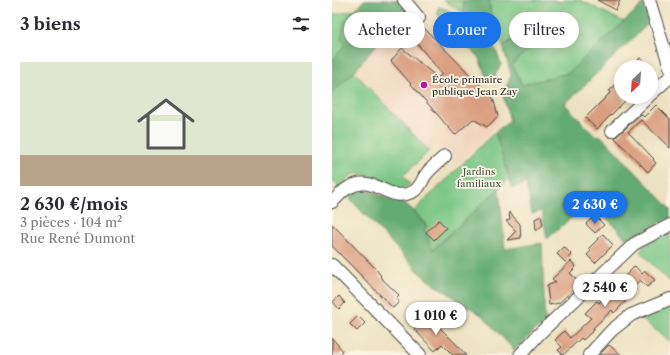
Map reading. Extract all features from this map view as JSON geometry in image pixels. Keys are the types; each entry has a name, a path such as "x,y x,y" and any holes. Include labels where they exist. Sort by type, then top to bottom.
{"street":[{"path":"404,0 414,12"},
{"path":"649,0 666,37 670,67"},
{"path":"658,88 670,77"},
{"path":"612,131 641,104"},
{"path":"332,202 347,188 362,183 374,184 393,194 402,196 413,192 422,184 426,175 445,156"},
{"path":"520,355 539,334 634,244 670,225"},
{"path":"332,265 420,355"},
{"path":"590,355 612,330 630,315 670,299"}],"shaded area":[{"name":"École primaire publique Jean Zay","path":"407,7 412,12 403,12"},
{"name":"École primaire publique Jean Zay","path":"425,25 433,34 433,48 447,48 495,97 501,121 457,165 436,144 429,151 354,72 374,48 425,48"}],"green space":[{"path":"364,0 399,0 407,7 403,12 353,12"},
{"path":"443,0 463,0 464,12"},
{"path":"463,0 489,0 490,12 464,12"},
{"path":"489,0 553,0 562,2 563,0 580,0 624,22 568,73 522,85 512,65 514,48 579,48 579,12 509,12 509,42 503,46 501,42 501,12 490,12"},
{"path":"643,4 650,22 565,104 594,135 601,136 670,208 670,218 626,239 603,215 585,206 547,239 542,211 532,214 526,183 512,188 495,132 510,121 503,95 511,75 503,46 509,42 509,48 526,48 528,50 512,65 522,85 568,73"},
{"path":"438,7 447,9 450,12 437,12"},
{"path":"344,12 344,45 332,62 332,15"},
{"path":"344,24 344,42 341,38"},
{"path":"344,45 344,48 374,48 354,72 332,92 332,62"},
{"path":"469,48 495,48 501,64 495,76 486,76 479,58"},
{"path":"354,72 429,151 403,176 410,184 401,190 394,190 361,173 352,175 339,187 332,180 332,92"},
{"name":"Jardins familiaux","path":"495,132 510,178 432,250 424,229 427,226 414,211"},
{"path":"499,188 505,249 542,243 545,322 514,350 483,316 426,279 350,199 352,194 364,189 393,201 403,202 414,211 427,227 424,229 433,250"},
{"path":"670,233 670,282 640,252 644,246"},
{"path":"670,305 670,341 639,317"}],"building":[{"path":"597,0 620,0 616,10"},
{"path":"425,29 433,37 433,48 444,48 493,98 498,116 487,127 473,119 455,135 391,61 402,48 438,78 442,74 421,48 425,48"},
{"path":"614,86 614,104 622,104 597,129 585,118 610,93 609,91"},
{"path":"656,105 670,119 670,148 641,120 628,132 656,163 648,172 615,138 641,114 644,117"},
{"path":"509,212 520,224 521,238 507,240 516,231 506,221 510,220"},
{"path":"541,216 543,225 536,231 535,219"},
{"path":"597,218 604,225 595,233 586,224 591,219 594,221"},
{"path":"439,220 446,228 434,240 426,232"},
{"path":"332,224 376,269 381,276 380,277 399,295 396,298 399,302 393,308 332,246"},
{"path":"603,234 613,245 595,263 587,255 591,251 589,248"},
{"path":"564,247 572,255 565,262 557,254"},
{"path":"571,261 576,267 570,273 580,283 559,303 549,305 547,286 556,282 552,279"},
{"path":"635,266 642,274 645,271 655,280 647,287 640,280 622,297 626,301 614,313 612,310 593,328 595,329 583,340 581,338 563,355 558,350 562,347 555,340 564,331 570,338 591,318 585,313 597,301 599,303"},
{"path":"339,296 345,303 339,309 333,302"},
{"path":"424,312 466,355 453,355 442,344 435,351 414,329 421,322 417,319"},
{"path":"358,316 365,323 357,331 350,324"},
{"path":"332,338 343,351 339,355 332,355"},
{"path":"609,345 621,355 599,355"}],"place":[{"name":"École primaire publique Jean Zay","path":"424,85"}]}
